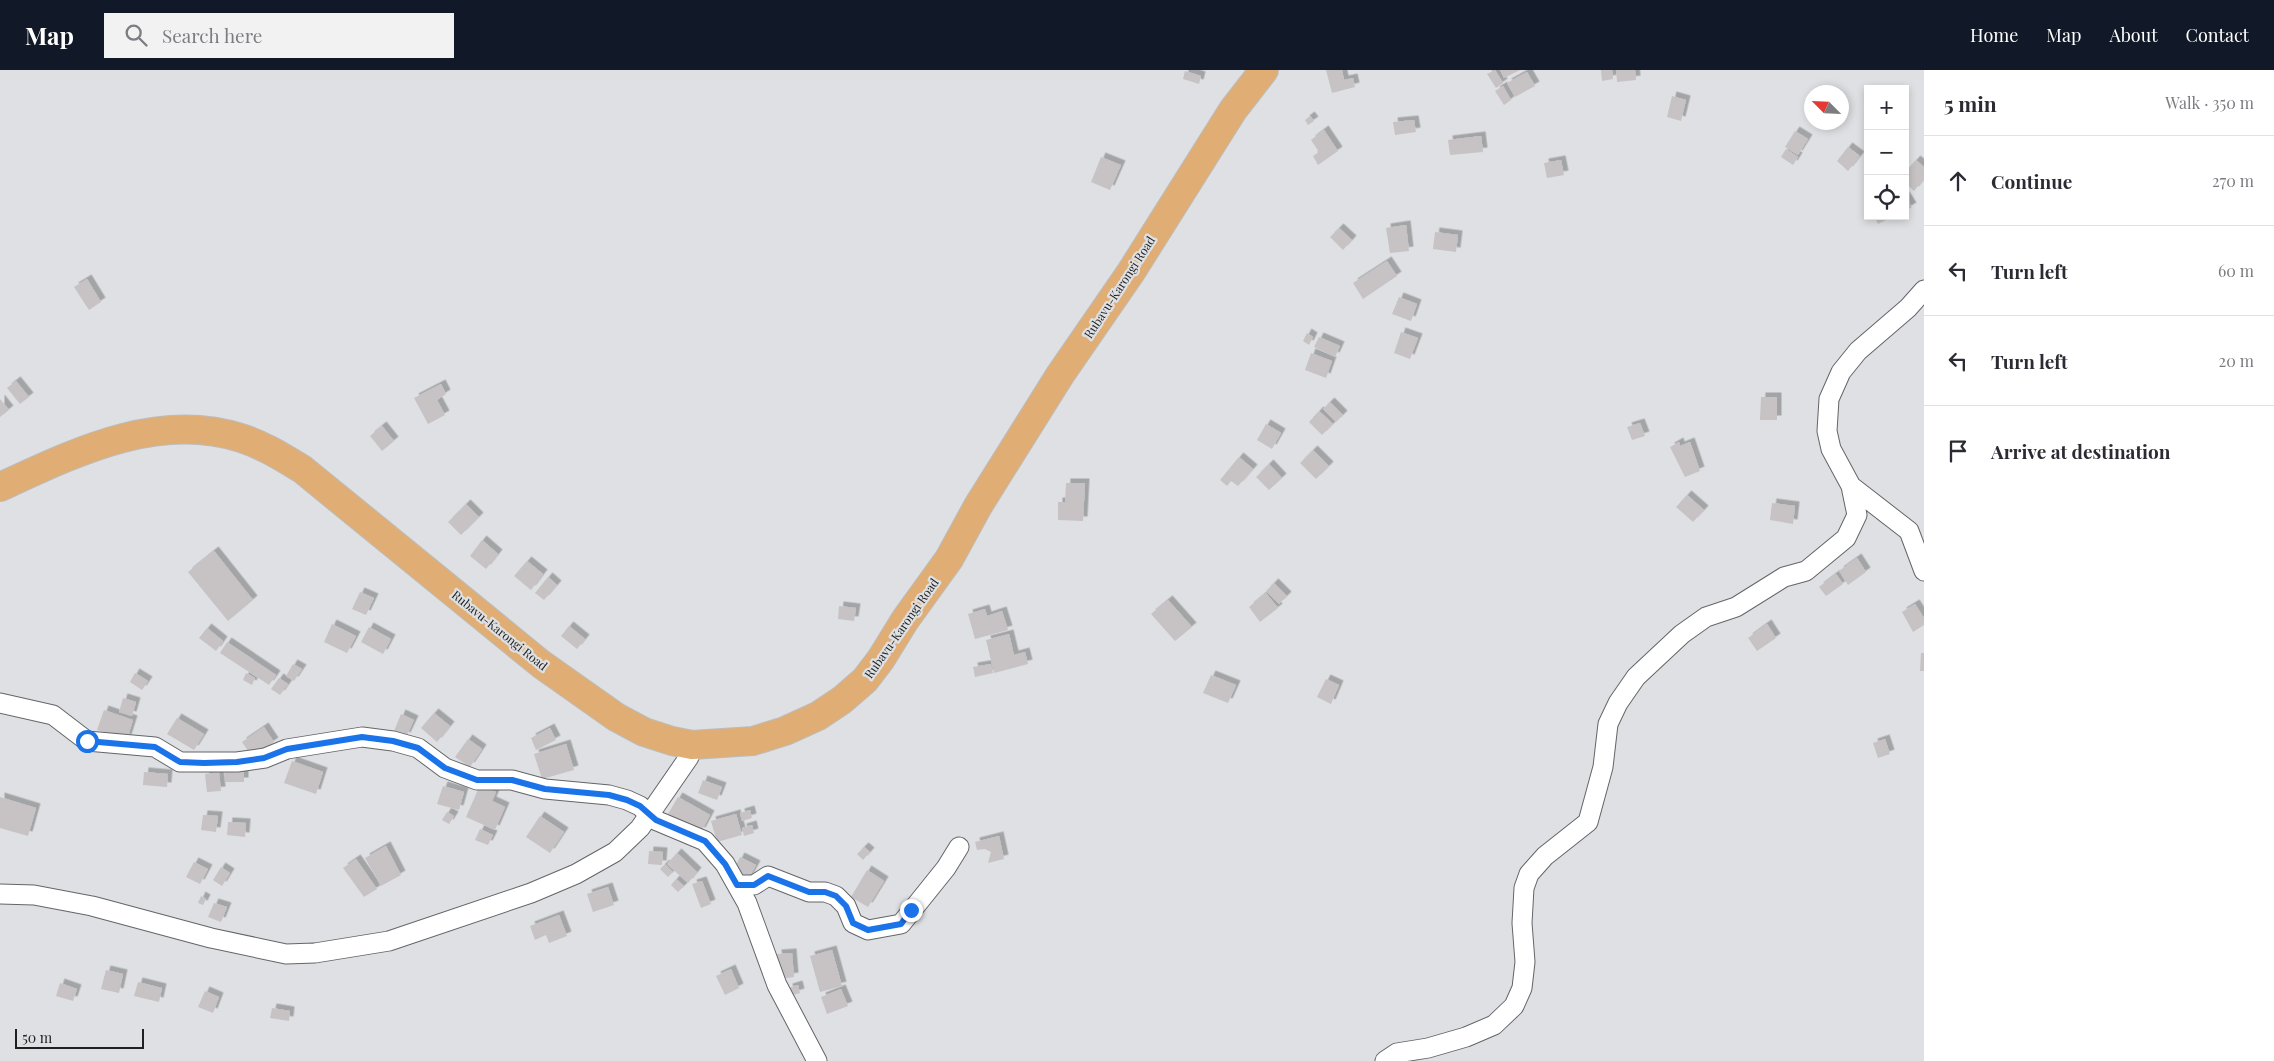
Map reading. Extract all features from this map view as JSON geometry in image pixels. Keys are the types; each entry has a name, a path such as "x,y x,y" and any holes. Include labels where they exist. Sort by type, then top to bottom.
{"highway":[{"name":"Rubavu-Karongi Road","path":"0,487 106,442 177,430 209,430 241,438 270,449 302,469 541,664 616,718 644,732 692,745 753,741 785,731 818,716 842,700 865,680 949,559 978,506 1055,383 1131,272 1232,110 1264,70"}],"street":[{"path":"1385,1061 1396,1052 1428,1048 1466,1037 1494,1025 1514,1006 1522,988 1525,962 1522,923 1524,888 1529,874 1545,856 1588,822 1603,767 1608,724 1618,703 1636,677 1682,634 1706,617 1736,607 1784,577 1806,571 1846,538 1857,515 1851,486 1831,449 1827,431 1829,399 1841,372 1858,351 1908,308 1924,290"},
{"path":"1851,486 1909,531 1924,571"},
{"path":"0,703 53,715 87,741 155,747 180,762 237,762 264,758 287,749 362,737 393,741 418,748 445,768 477,780 512,780 545,789 609,795 640,806 648,815 656,820 705,841 725,864 737,885 760,936 777,985 817,1061"},
{"path":"0,894 34,895 92,906 211,938 286,954 315,953 389,941 531,893 576,874 616,852 640,828 689,758 692,745"},
{"path":"737,885 754,885 768,876 809,892 825,892 836,896 846,906 853,923 868,930 901,924 946,868 959,847"}],"building":[{"path":"1326,70 1342,70 1344,80 1353,78 1355,87 1332,93"},
{"path":"1495,70 1503,83 1496,88 1487,74"},
{"path":"1500,70 1520,70 1504,78"},
{"path":"1601,70 1612,70 1613,79 1602,81"},
{"path":"1616,70 1635,70 1636,80 1617,82"},
{"path":"1185,71 1201,76 1199,84 1183,79"},
{"path":"1527,72 1535,86 1515,97 1507,83"},
{"path":"1503,86 1511,100 1504,105 1495,91"},
{"path":"1672,96 1686,100 1681,121 1667,117"},
{"path":"1310,116 1314,121 1308,125 1305,120"},
{"path":"1414,120 1416,132 1395,135 1393,122"},
{"path":"1324,130 1338,151 1318,165 1313,156 1319,152 1311,140"},
{"path":"1795,131 1808,139 1798,155 1785,147"},
{"path":"1481,136 1483,152 1450,155 1448,140"},
{"path":"1848,147 1860,156 1848,171 1837,161"},
{"path":"1786,149 1798,157 1793,165 1781,157"},
{"path":"1101,157 1121,165 1110,190 1091,182"},
{"path":"1561,160 1564,175 1547,178 1544,163"},
{"path":"1916,160 1924,167 1924,179 1914,191 1909,187 1909,168"},
{"path":"1876,220 1886,220 1878,224"},
{"path":"1406,225 1409,251 1390,253 1386,228"},
{"path":"1339,228 1352,240 1343,250 1330,237"},
{"path":"1435,232 1458,235 1456,252 1433,249"},
{"path":"1387,261 1397,276 1363,299 1353,283"},
{"path":"87,279 101,302 89,310 74,287"},
{"path":"1399,297 1417,304 1411,321 1392,314"},
{"path":"1401,332 1418,338 1410,359 1394,353"},
{"path":"1307,333 1313,337 1309,345 1303,341"},
{"path":"1319,337 1340,346 1335,357 1314,347"},
{"path":"1311,353 1332,361 1326,378 1305,370"},
{"path":"16,381 29,397 20,404 7,388"},
{"path":"441,384 446,394 437,400 445,415 428,424 414,398"},
{"path":"1761,397 1777,397 1777,420 1760,420"},
{"path":"0,399 9,410 0,417"},
{"path":"1330,402 1343,415 1336,422 1323,409"},
{"path":"1319,411 1333,424 1322,435 1309,422"},
{"path":"1640,423 1645,436 1632,440 1627,427"},
{"path":"1266,424 1281,433 1272,449 1257,440"},
{"path":"382,426 394,441 382,451 370,436"},
{"path":"1679,442 1680,446 1690,442 1700,471 1685,477 1670,447"},
{"path":"1313,450 1329,466 1316,479 1300,463"},
{"path":"1239,457 1253,469 1238,486 1231,481 1227,486 1220,480"},
{"path":"1269,464 1282,478 1269,490 1256,477"},
{"path":"1066,483 1085,483 1083,521 1058,520 1058,502 1065,502"},
{"path":"1687,495 1704,510 1693,522 1676,507"},
{"path":"1772,503 1795,506 1793,524 1770,520"},
{"path":"466,504 479,517 461,535 448,522"},
{"path":"482,540 498,554 486,569 470,556"},
{"path":"214,551 253,600 228,621 188,572"},
{"path":"1857,558 1866,572 1848,585 1839,571"},
{"path":"527,561 543,574 531,590 514,576"},
{"path":"1836,574 1843,584 1826,596 1819,587"},
{"path":"548,577 557,585 544,600 535,593"},
{"path":"1274,583 1287,596 1279,604 1266,591"},
{"path":"360,592 374,598 366,615 352,609"},
{"path":"1266,593 1278,608 1260,622 1249,607"},
{"path":"1168,600 1192,627 1175,641 1151,614"},
{"path":"1915,604 1924,618 1924,625 1913,632 1902,612"},
{"path":"839,606 856,608 854,621 838,619"},
{"path":"985,609 987,616 1002,611 1008,630 975,639 968,614"},
{"path":"332,624 356,636 347,653 324,642"},
{"path":"1767,624 1776,638 1757,651 1748,638"},
{"path":"569,626 585,639 577,649 561,636"},
{"path":"369,627 391,639 383,654 361,642"},
{"path":"207,628 223,641 216,651 199,638"},
{"path":"1009,634 1014,655 1025,652 1028,664 994,673 986,640"},
{"path":"227,642 276,675 269,685 220,653"},
{"path":"1921,653 1924,653 1924,671 1920,671"},
{"path":"293,664 302,669 294,681 286,676"},
{"path":"991,664 993,673 975,677 973,667"},
{"path":"135,673 148,681 142,690 130,682"},
{"path":"246,673 255,678 252,685 243,680"},
{"path":"1211,675 1236,685 1228,703 1203,693"},
{"path":"279,678 288,684 280,695 271,689"},
{"path":"1326,679 1339,685 1331,704 1317,697"},
{"path":"123,698 136,702 132,716 119,712"},
{"path":"104,710 133,720 127,739 97,730"},
{"path":"434,713 450,726 437,742 421,728"},
{"path":"401,714 414,720 406,737 394,731"},
{"path":"177,718 204,734 194,750 167,734"},
{"path":"264,727 274,742 252,757 242,742"},
{"path":"550,728 556,740 536,750 531,738"},
{"path":"468,739 482,749 470,767 455,757"},
{"path":"1885,739 1890,754 1878,758 1873,743"},
{"path":"566,744 574,770 542,779 534,754"},
{"path":"292,761 323,772 316,794 284,783"},
{"path":"225,768 244,768 244,782 225,782"},
{"path":"144,772 168,774 167,787 143,785"},
{"path":"219,772 221,791 207,792 205,774"},
{"path":"703,780 722,787 717,800 698,793"},
{"path":"480,785 496,792 492,801 505,807 495,830 466,817"},
{"path":"443,786 464,792 459,810 437,804"},
{"path":"0,797 36,808 28,836 0,828"},
{"path":"678,797 710,815 701,832 668,814"},
{"path":"750,810 752,818 742,821 740,813"},
{"path":"447,812 454,816 449,824 442,820"},
{"path":"736,814 742,835 717,842 711,821"},
{"path":"203,815 218,816 216,832 201,830"},
{"path":"540,816 564,832 550,853 526,837"},
{"path":"228,822 246,823 245,837 227,835"},
{"path":"752,825 754,833 744,836 742,828"},
{"path":"480,829 493,835 488,845 475,840"},
{"path":"999,836 1004,859 988,863 991,852 985,849 977,850 975,842"},
{"path":"386,846 401,875 381,886 365,858"},
{"path":"864,847 870,852 863,860 857,854"},
{"path":"649,851 663,852 662,865 648,864"},
{"path":"677,853 697,872 688,883 667,864"},
{"path":"740,857 756,865 746,883 731,875"},
{"path":"356,859 377,889 364,897 343,868"},
{"path":"194,862 208,869 200,884 186,877"},
{"path":"665,864 673,872 668,877 660,869"},
{"path":"221,867 230,873 222,886 213,880"},
{"path":"867,870 884,881 868,907 851,897"},
{"path":"676,879 684,886 678,892 671,885"},
{"path":"702,881 711,904 701,908 692,884"},
{"path":"608,887 614,905 593,912 587,894"},
{"path":"201,896 206,899 203,905 198,903"},
{"path":"214,903 227,907 221,922 208,917"},
{"path":"559,915 567,936 549,943 546,935 535,940 530,926"},
{"path":"832,950 842,986 820,992 810,956"},
{"path":"792,953 794,977 780,979 777,954"},
{"path":"731,969 739,988 725,995 716,976"},
{"path":"106,970 123,974 119,993 101,989"},
{"path":"138,982 162,988 159,1002 134,996"},
{"path":"60,983 77,989 73,1001 56,996"},
{"path":"798,985 800,993 790,996 788,988"},
{"path":"841,989 848,1006 827,1014 821,997"},
{"path":"205,991 219,997 213,1013 198,1007"},
{"path":"272,1008 290,1011 289,1021 270,1018"}],"route":[{"path":"87,741 155,747 180,762 204,763 237,762 264,758 287,749 362,737 393,741 418,748 445,768 477,780 512,780 545,789 609,795 627,800 640,806 648,815 656,820 705,841 725,864 737,885 754,885 768,876 809,892 825,892 836,896 846,906 853,923 868,930 901,924 911,910"}]}
